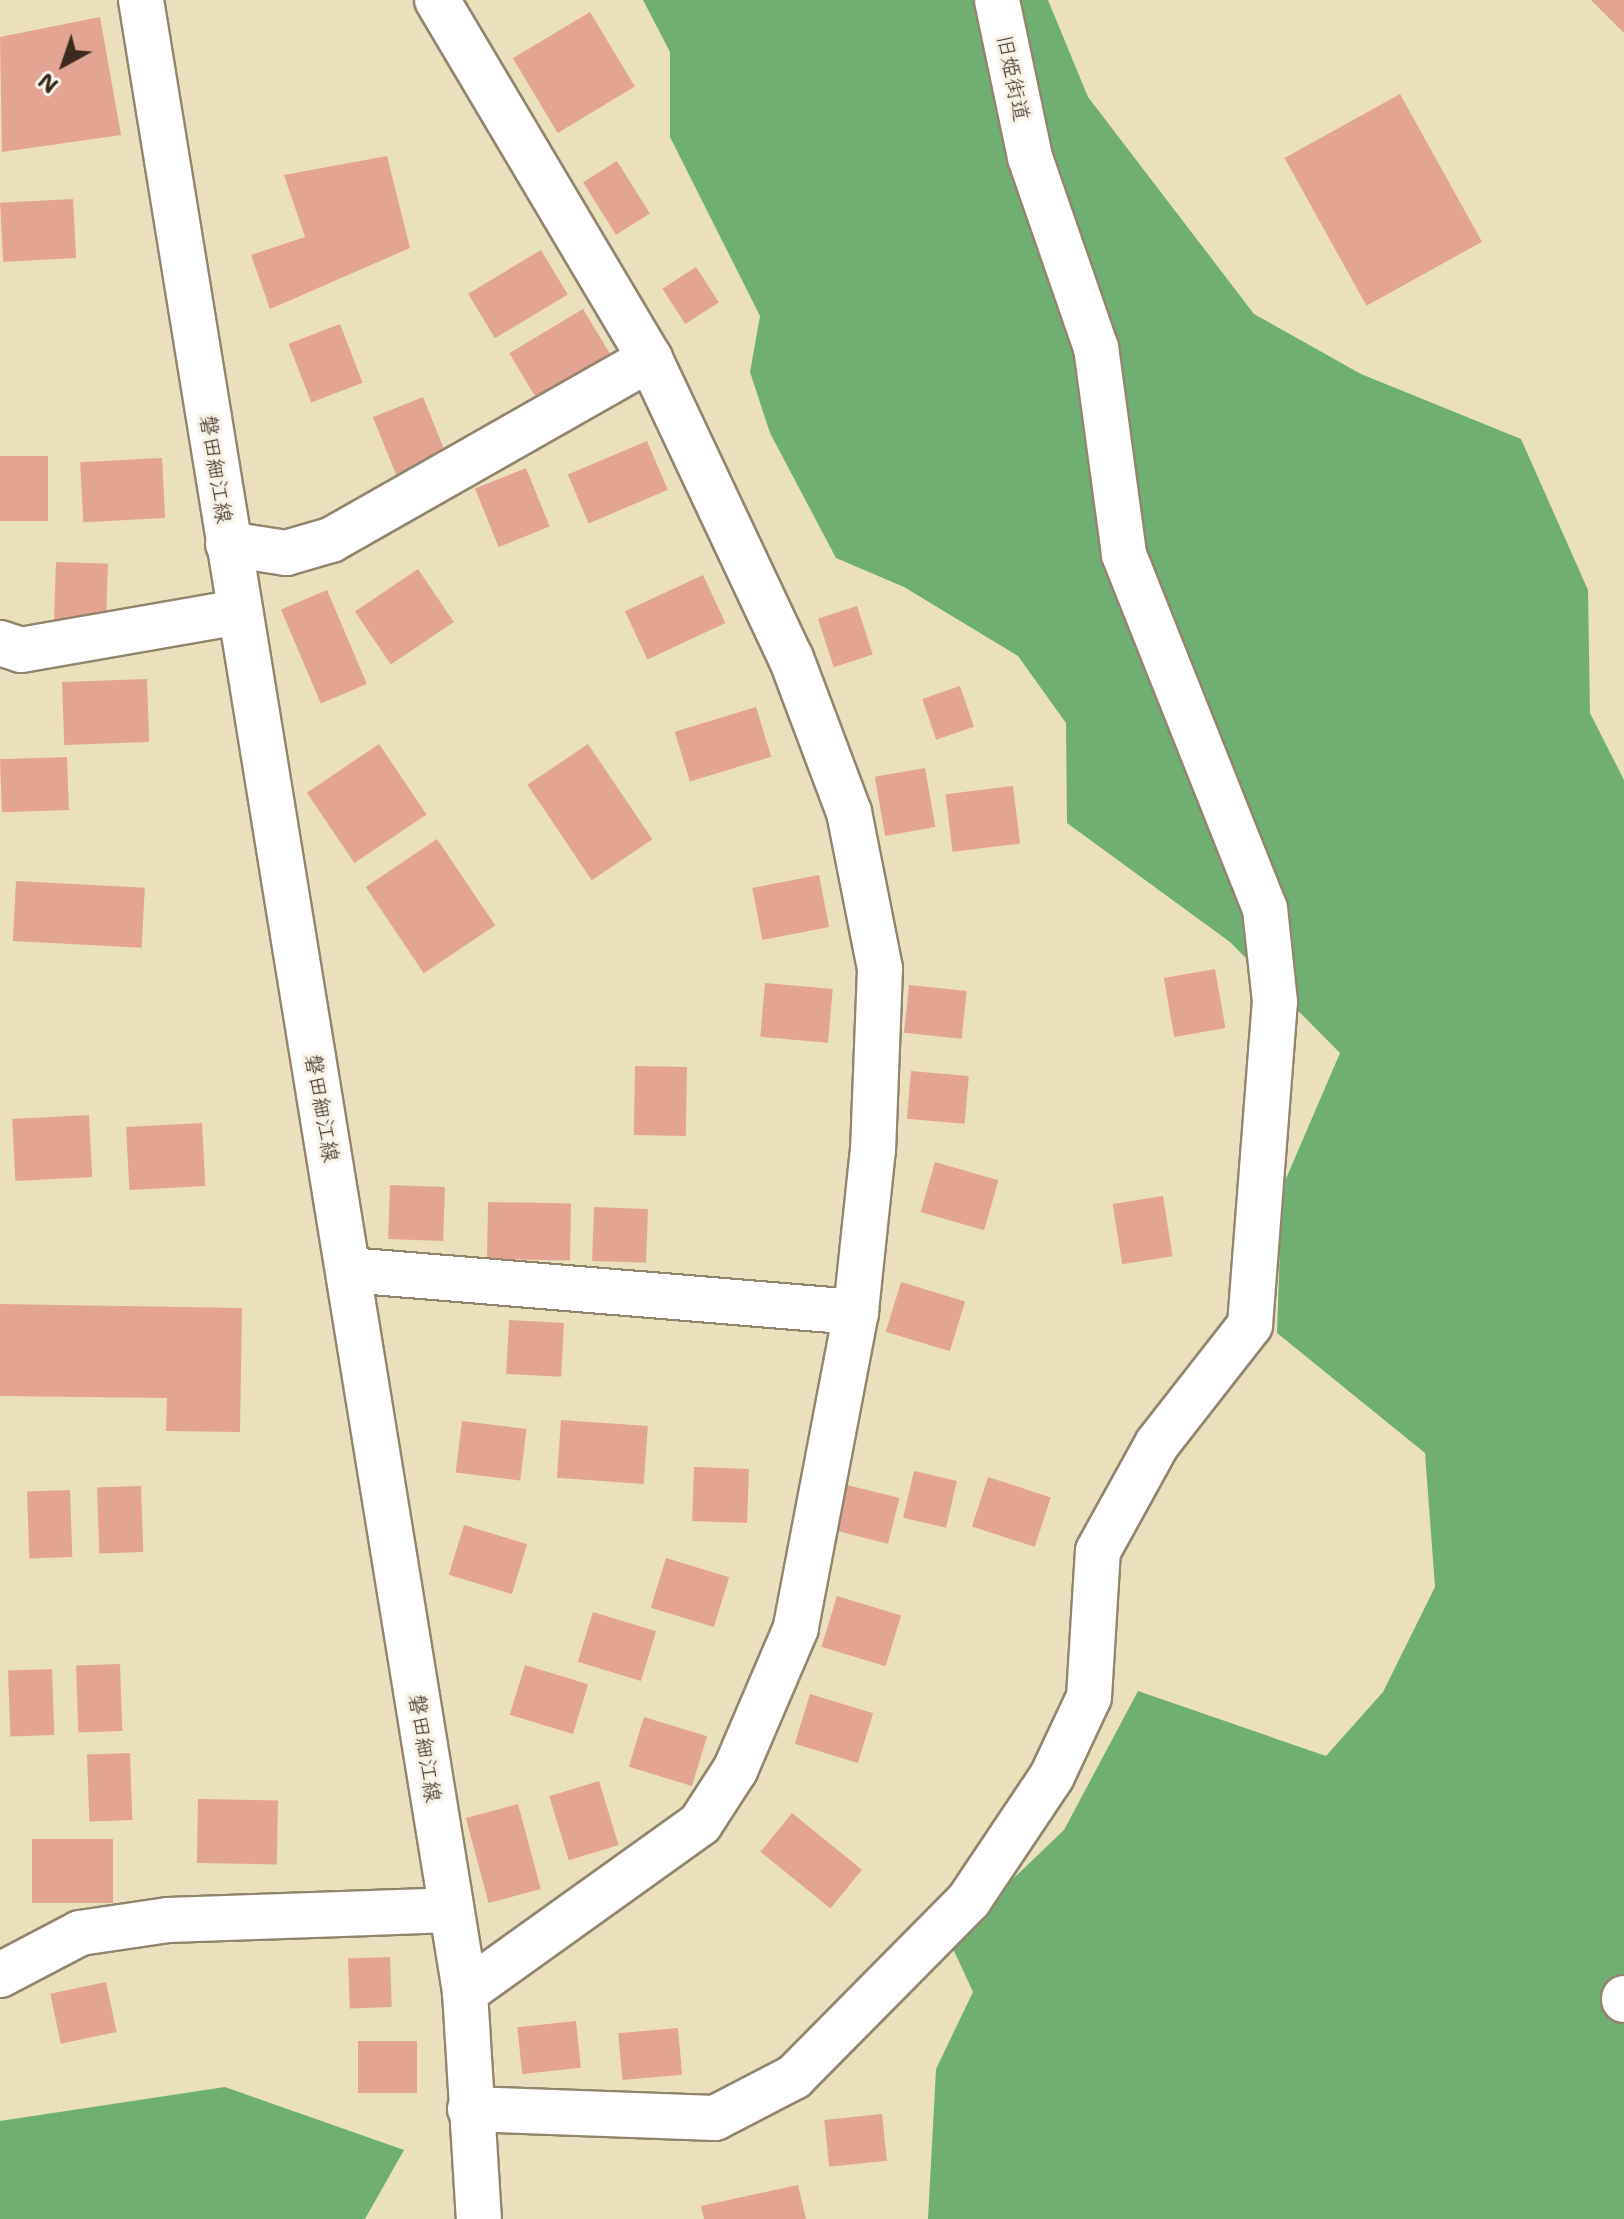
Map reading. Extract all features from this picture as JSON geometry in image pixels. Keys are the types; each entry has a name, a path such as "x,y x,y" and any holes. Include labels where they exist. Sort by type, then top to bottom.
{"street":[{"name":"磐田細江線","path":"141,0 465,1992 479,2219"},
{"path":"437,0 650,359 791,658 849,812 880,969 873,1149 856,1312 796,1628 735,1770 700,1824 465,1992"},
{"name":"旧姫街道","path":"470,2109 715,2118 794,2077 816,2055 969,1900 1052,1776 1089,1697 1098,1551 1157,1444 1250,1325 1275,1002 1265,909 1124,554 1096,348 1030,157 997,0"},
{"path":"228,544 286,553 331,540 650,359"},
{"path":"0,643 21,650 239,612"},
{"path":"349,1270 856,1312"},
{"path":"0,1975 80,1933 168,1920 451,1910"}],"green space":[{"path":"643,0 1048,0 1088,97 1254,314 1361,374 1521,439 1588,590 1590,713 1624,780 1624,2219 928,2219 936,2069 973,1992 949,1940 1064,1830 1138,1691 1326,1756 1383,1692 1435,1587 1425,1453 1277,1333 1282,1188 1340,1053 1230,942 1067,823 1066,723 1018,656 904,587 836,558 770,433 750,372 760,316 670,137 670,52"},
{"path":"225,2087 404,2150 365,2219 0,2219 0,2121"}],"building":[{"path":"1591,0 1624,0 1624,33"},
{"path":"590,12 635,87 558,133 513,58"},
{"path":"100,17 121,135 2,152 0,37"},
{"path":"1400,94 1482,242 1366,306 1285,158"},
{"path":"387,156 410,248 270,309 251,255 305,237 284,175"},
{"path":"617,161 650,214 616,235 583,182"},
{"path":"73,199 76,258 3,262 0,203"},
{"path":"541,250 568,295 495,338 468,294"},
{"path":"696,267 719,302 685,324 662,289"},
{"path":"583,309 610,354 536,398 509,353"},
{"path":"340,324 363,383 311,403 289,344"},
{"path":"423,397 447,455 397,476 373,417"},
{"path":"647,441 668,490 589,523 568,475"},
{"path":"0,456 48,456 48,521 0,521"},
{"path":"162,458 165,518 83,522 80,462"},
{"path":"526,468 550,526 499,547 475,489"},
{"path":"56,562 108,564 106,624 54,622"},
{"path":"418,569 454,622 391,665 355,611"},
{"path":"703,575 725,623 647,659 625,611"},
{"path":"327,590 367,684 321,703 281,610"},
{"path":"857,606 873,655 834,667 818,619"},
{"path":"147,679 149,742 64,745 62,682"},
{"path":"960,686 974,727 936,740 922,699"},
{"path":"756,707 771,757 690,782 675,732"},
{"path":"379,744 427,814 354,863 307,793"},
{"path":"588,744 652,839 592,880 527,785"},
{"path":"67,757 69,810 2,812 0,759"},
{"path":"925,768 935,827 885,836 875,777"},
{"path":"1013,786 1020,844 953,852 946,794"},
{"path":"437,839 495,925 424,973 366,887"},
{"path":"819,875 829,927 762,940 752,888"},
{"path":"16,881 145,888 142,948 13,941"},
{"path":"1215,969 1225,1028 1174,1037 1164,978"},
{"path":"765,983 833,989 828,1043 760,1037"},
{"path":"909,985 967,991 962,1039 904,1033"},
{"path":"635,1066 687,1067 686,1136 634,1135"},
{"path":"911,1071 969,1076 965,1124 907,1119"},
{"path":"89,1115 92,1177 15,1181 12,1119"},
{"path":"202,1123 205,1186 129,1190 126,1127"},
{"path":"935,1162 998,1180 984,1230 921,1212"},
{"path":"390,1185 445,1187 443,1241 388,1239"},
{"path":"1163,1196 1173,1256 1122,1264 1113,1204"},
{"path":"488,1202 571,1203 570,1260 487,1259"},
{"path":"594,1207 648,1209 646,1263 592,1261"},
{"path":"901,1282 965,1302 950,1351 886,1332"},
{"path":"0,1304 242,1308 240,1432 166,1431 167,1398 0,1396"},
{"path":"509,1320 564,1323 561,1377 506,1374"},
{"path":"561,1420 648,1426 644,1484 557,1478"},
{"path":"462,1421 527,1429 520,1481 456,1473"},
{"path":"694,1467 749,1469 747,1523 692,1521"},
{"path":"914,1471 957,1481 946,1528 903,1518"},
{"path":"988,1477 1051,1497 1035,1547 972,1526"},
{"path":"847,1485 899,1498 888,1544 836,1531"},
{"path":"141,1486 143,1552 99,1553 97,1488"},
{"path":"70,1490 72,1557 29,1558 27,1492"},
{"path":"464,1525 527,1544 512,1594 449,1575"},
{"path":"666,1558 729,1577 714,1627 651,1608"},
{"path":"837,1596 901,1616 886,1666 822,1647"},
{"path":"593,1612 656,1631 641,1681 578,1662"},
{"path":"120,1664 122,1731 78,1732 76,1666"},
{"path":"525,1665 588,1684 573,1734 510,1715"},
{"path":"52,1669 54,1735 10,1736 8,1671"},
{"path":"810,1694 873,1713 858,1763 795,1744"},
{"path":"644,1717 707,1736 692,1786 629,1767"},
{"path":"130,1753 132,1820 89,1821 87,1755"},
{"path":"599,1781 619,1845 569,1860 549,1796"},
{"path":"198,1799 278,1800 277,1864 197,1863"},
{"path":"518,1804 541,1889 489,1903 466,1818"},
{"path":"792,1813 862,1870 830,1908 761,1852"},
{"path":"32,1839 113,1839 113,1903 32,1903"},
{"path":"390,1957 392,2007 350,2008 348,1958"},
{"path":"106,1982 117,2032 61,2044 50,1994"},
{"path":"576,2021 581,2068 522,2074 517,2027"},
{"path":"678,2028 682,2075 622,2080 618,2033"},
{"path":"358,2041 417,2041 417,2093 358,2093"},
{"path":"882,2114 887,2161 829,2167 824,2120"},
{"path":"798,2185 806,2219 704,2219 701,2206"}]}
